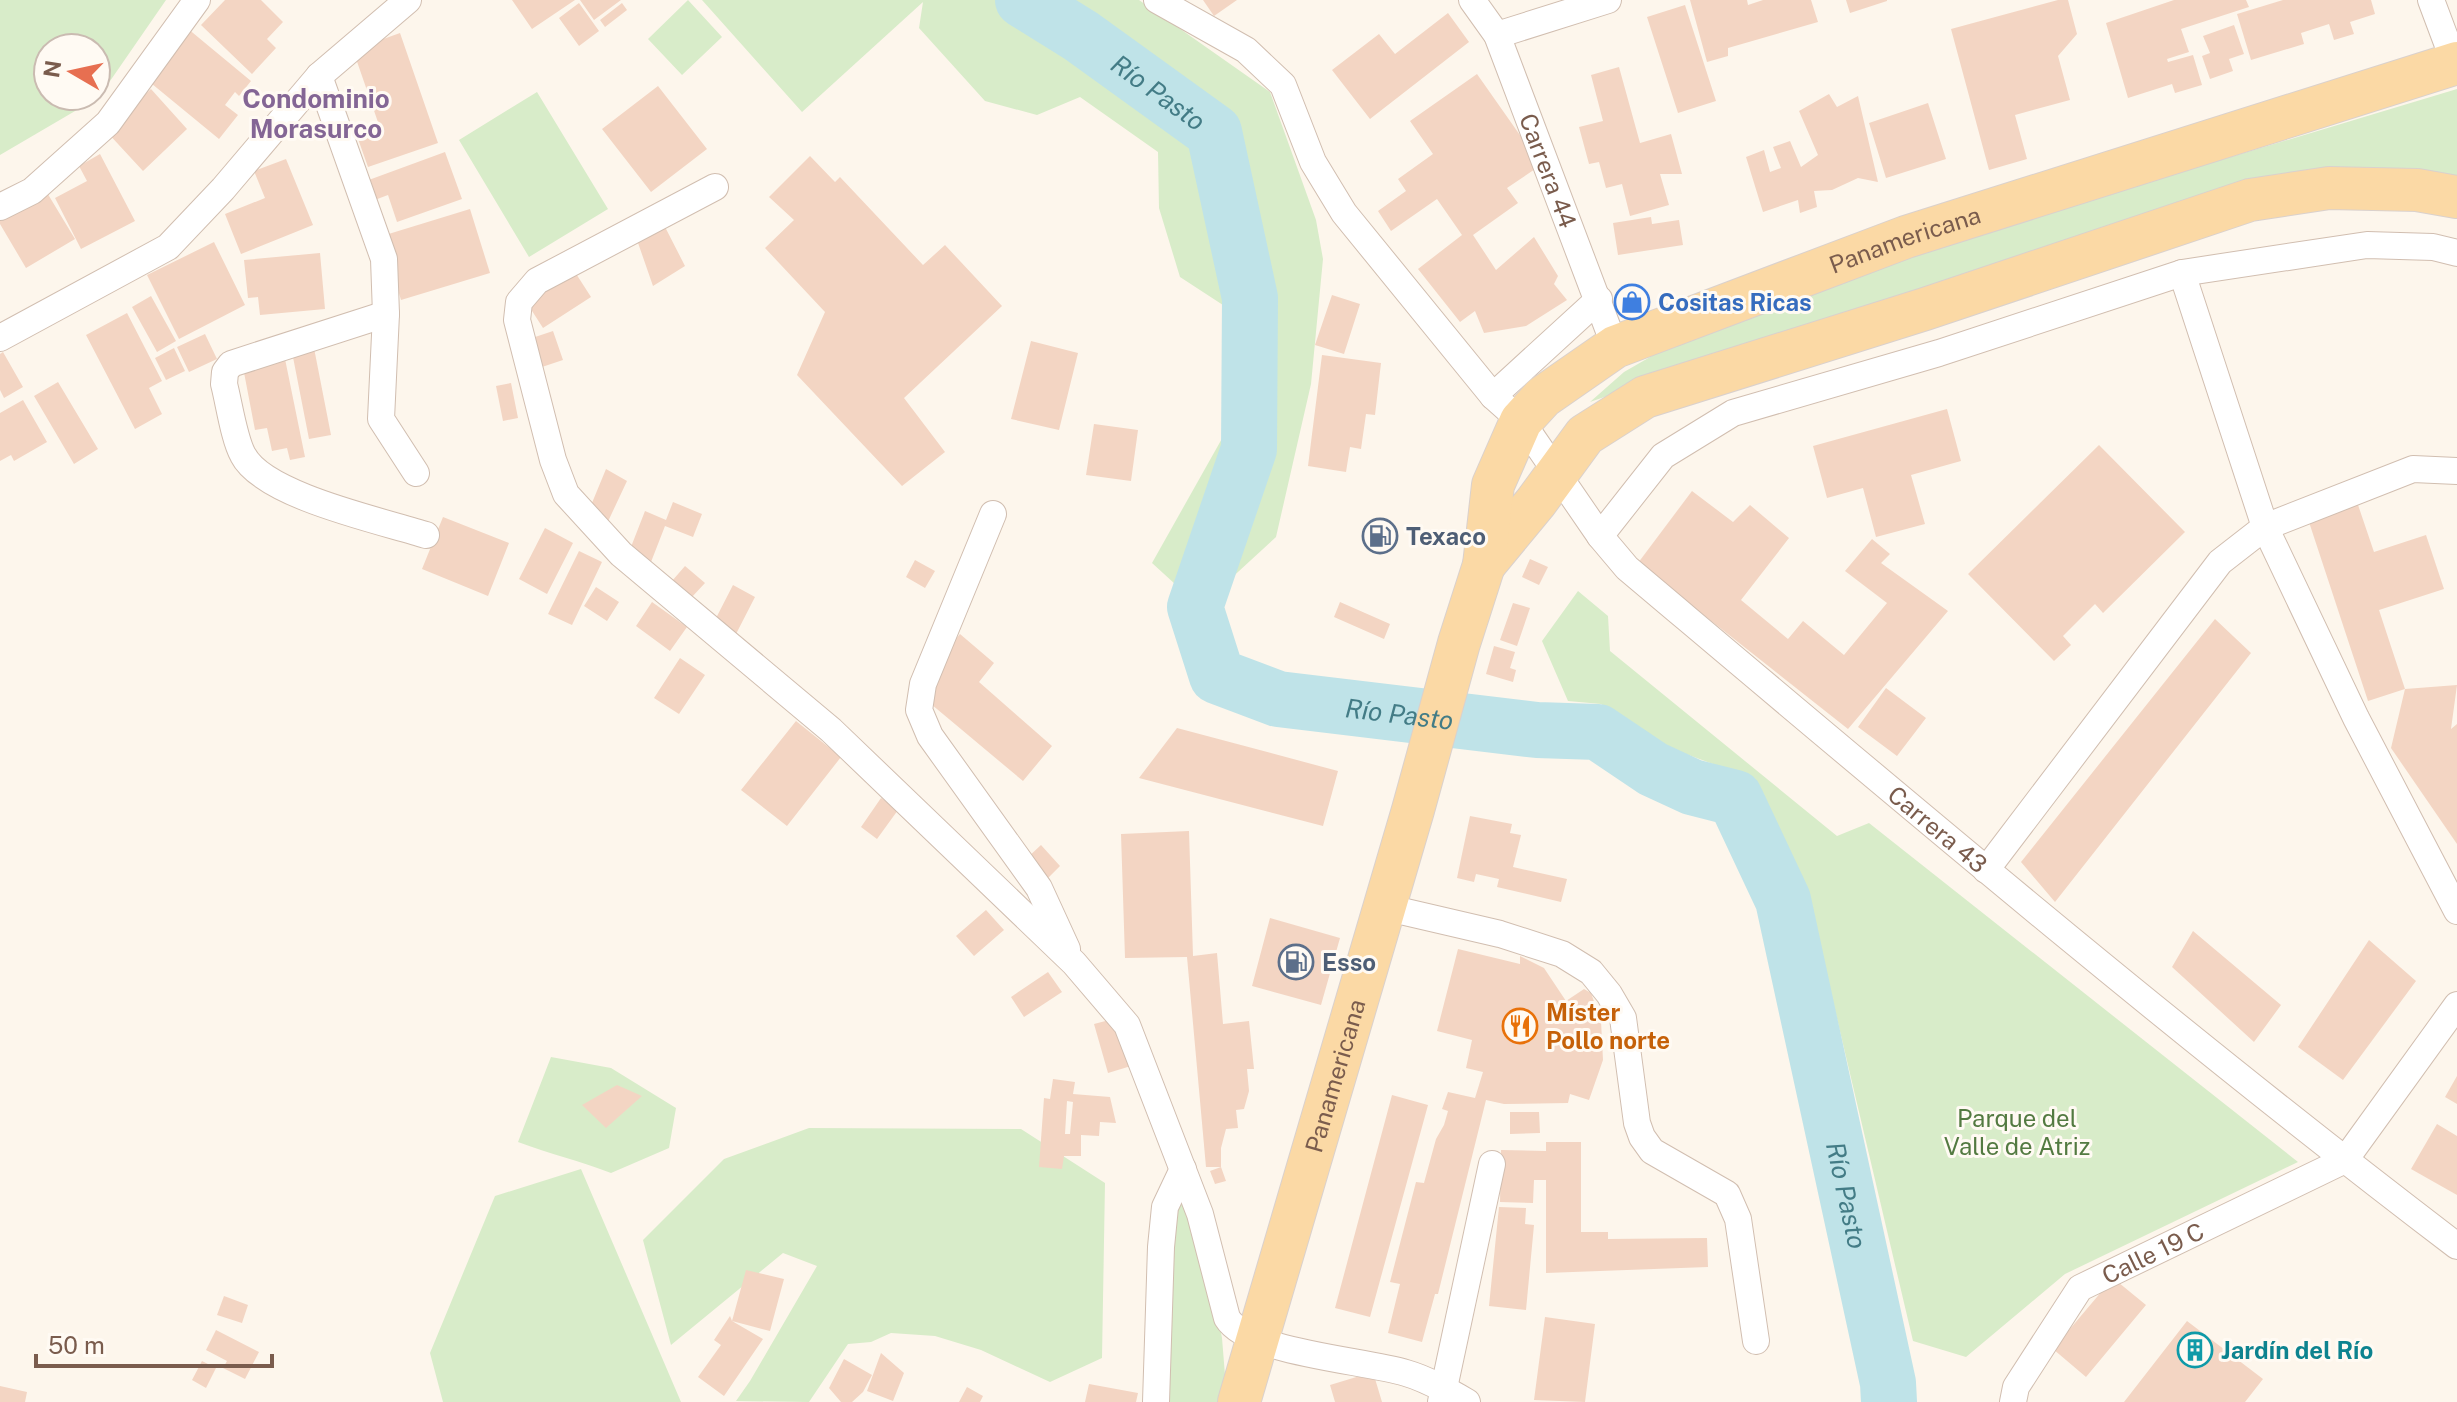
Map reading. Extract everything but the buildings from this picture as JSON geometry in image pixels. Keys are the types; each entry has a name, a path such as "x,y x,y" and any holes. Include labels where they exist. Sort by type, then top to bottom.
{"main road":[{"name":"Panamericana","path":"1239,1402 1484,565 1493,485 1507,409 1543,397 1615,347 1906,237 2456,63"},
{"name":"Panamericana","path":"1484,565 1585,435 1645,397 1925,309 2250,200 2329,188 2417,190 2457,197"}],"street":[{"path":"0,207 32,191 108,123 197,0"},
{"path":"0,338 168,247 223,189 319,76 408,0"},
{"name":"Carrera 43","path":"1157,0 1246,50 1283,85 1313,162 1344,213 1558,472 1600,536 1627,568 1986,870 2345,1160"},
{"name":"Carrera 44","path":"1472,0 1497,35 1615,347"},
{"path":"1497,35 1608,0"},
{"path":"2431,0 2456,63"},
{"path":"319,76 384,259 386,314 381,419 416,473"},
{"path":"715,187 537,281 519,302 517,320 553,460 566,494 621,554 831,730 1074,963 1127,1025 1200,1214 1227,1318 1233,1328 1256,1340 1406,1373 1451,1398 1492,1164"},
{"path":"1600,536 1663,456 1733,413 1939,353 2182,273 2367,245 2433,247 2457,253"},
{"path":"2182,273 2265,527 2356,718 2457,911"},
{"path":"1507,409 1599,299"},
{"path":"1925,309 1939,353"},
{"path":"386,314 231,364 225,372 224,384 243,456 259,475 295,495 426,535"},
{"path":"1986,870 2220,562 2265,527 2413,469 2457,471"},
{"path":"993,514 923,684 919,710 930,736 1039,888 1074,963"},
{"path":"1384,907 1500,934 1562,954 1591,972 1623,1018 1637,1123 1642,1137 1652,1151 1727,1194 1738,1219 1756,1341"},
{"path":"2457,1005 2345,1160 2457,1246"},
{"name":"Calle 19 C","path":"2013,1402 2016,1387 2080,1288 2345,1160"},
{"path":"1156,1402 1165,1207 1183,1169"}],"green space":[{"path":"0,0 166,0 112,78 112,32 32,32 32,112 73,112 0,155"},
{"path":"688,0 722,37 682,75 648,39"},
{"path":"702,0 1139,0 1270,92 1316,220 1323,259 1311,384 1276,537 1226,583 1175,584 1152,563 1224,435 1231,382 1226,307 1180,277 1159,208 1158,152 1080,97 1037,115 985,101 919,28 923,2 802,112"},
{"path":"2457,89 2457,180 2123,230 1874,303 1590,402 1624,372 1671,345 1872,265"},
{"path":"537,92 608,209 529,257 459,140"},
{"name":"Parque del Valle de Atriz","path":"1578,591 1608,616 1610,651 1837,836 1869,823 2298,1162 2065,1274 1966,1357 1913,1341 1806,887 1751,778 1656,743 1601,704 1568,701 1542,641"},
{"path":"551,1057 611,1068 676,1108 669,1148 611,1173 518,1142"},
{"path":"809,1128 1021,1129 1105,1183 1102,1358 1050,1382 981,1350 935,1336 891,1333 871,1342 848,1344 809,1402 736,1401 817,1266 783,1253 671,1345 643,1240 724,1159"},
{"path":"581,1169 681,1402 443,1402 430,1353 495,1196"},
{"path":"1180,1201 1187,1201 1206,1250 1222,1338 1225,1375 1217,1402 1161,1402 1171,1214"}],"waterway":[{"name":"Río Pasto","path":"1023,0 1081,36 1214,132 1250,298 1249,449 1195,607 1217,676 1278,699 1537,730 1598,732 1653,769 1692,787 1735,798 1783,900 1888,1383 1889,1402"}],"place":[{"name":"Cositas Ricas","path":"1632,302"},
{"name":"Texaco","path":"1380,536"},
{"name":"Esso","path":"1296,962"},
{"name":"Míster Pollo norte","path":"1520,1026"},
{"name":"Jardín del Río","path":"2195,1350"}],"district":[{"name":"Condominio Morasurco","path":"316,113"}]}
